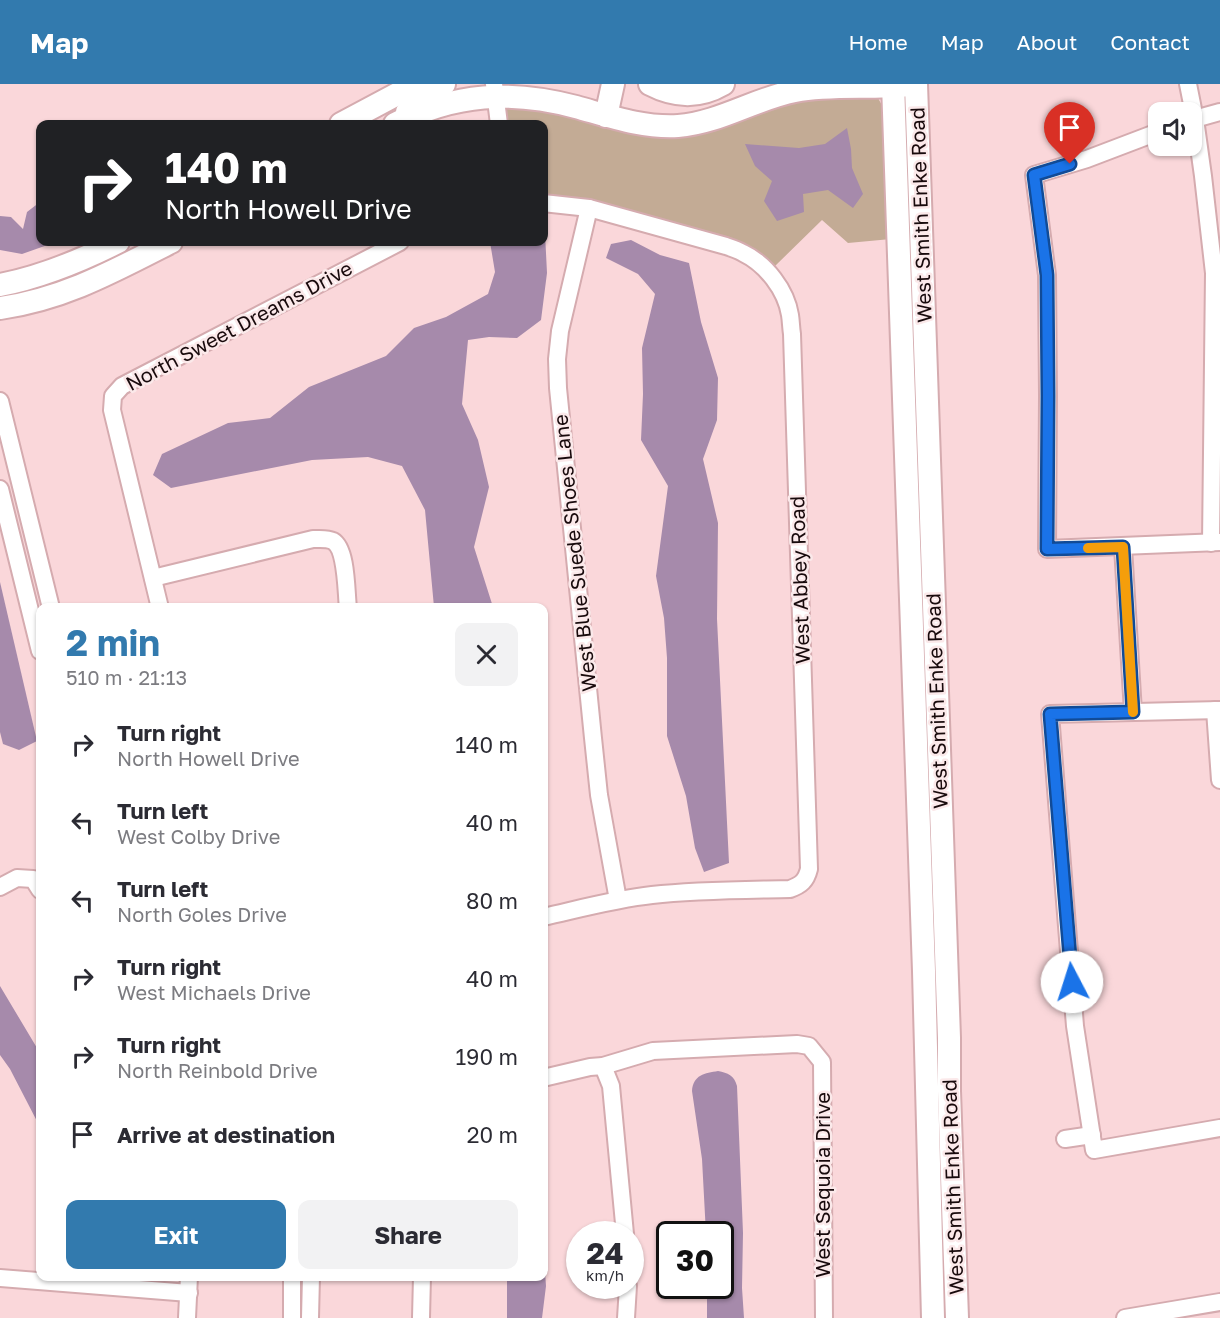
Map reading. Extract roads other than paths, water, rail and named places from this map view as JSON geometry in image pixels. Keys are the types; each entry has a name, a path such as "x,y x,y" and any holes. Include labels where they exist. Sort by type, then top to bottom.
{"street":[{"path":"348,120 416,84"},
{"path":"398,120 420,100 444,84"},
{"path":"606,116 613,84"},
{"path":"650,84 680,94 698,95 714,90 723,84"},
{"path":"403,120 427,110 472,98 498,88 638,123 678,126 719,118 762,100 798,90 916,84"},
{"name":"West Smith Enke Road","path":"916,84 957,1318"},
{"path":"1188,84 1191,102"},
{"name":"West Smith Enke Road","path":"893,85 924,970 933,1318"},
{"path":"498,88 499,120"},
{"path":"1202,117 1220,112"},
{"path":"1148,136 1087,159 1034,175 1047,275 1047,549 1215,542 1214,273 1199,156"},
{"path":"548,204 589,208"},
{"name":"West Abbey Road","path":"589,208 744,253 760,264 784,296 790,314 792,334 809,869 804,882 790,889 682,892 618,900"},
{"name":"West Blue Suede Shoes Lane","path":"589,208 560,331 557,359 558,388 593,738 618,900"},
{"path":"0,285 62,268 109,246"},
{"path":"0,308 42,300 76,288 163,246"},
{"name":"North Sweet Dreams Drive","path":"153,578 112,410 113,396 122,386 392,246"},
{"path":"0,400 50,603"},
{"path":"0,489 36,635"},
{"path":"159,603 153,578 313,539 334,542 341,550 347,603"},
{"path":"1123,547 1133,712"},
{"path":"1093,1143 1076,1026 1050,714 1217,710 1220,780"},
{"path":"0,887 17,878 36,885"},
{"path":"548,916 618,900"},
{"name":"West Sequoia Drive","path":"603,1066 653,1051 797,1044 809,1046 822,1062 824,1318"},
{"path":"548,1077 603,1066 611,1086 624,1221"},
{"path":"1065,1139 1093,1143 1220,1128"},
{"path":"0,1278 36,1279"},
{"path":"81,1281 189,1285 186,1318"},
{"path":"292,1281 292,1318"},
{"path":"310,1318 311,1281"},
{"path":"421,1318 422,1281"},
{"path":"626,1318 627,1299"},
{"path":"1125,1318 1220,1302"}]}
